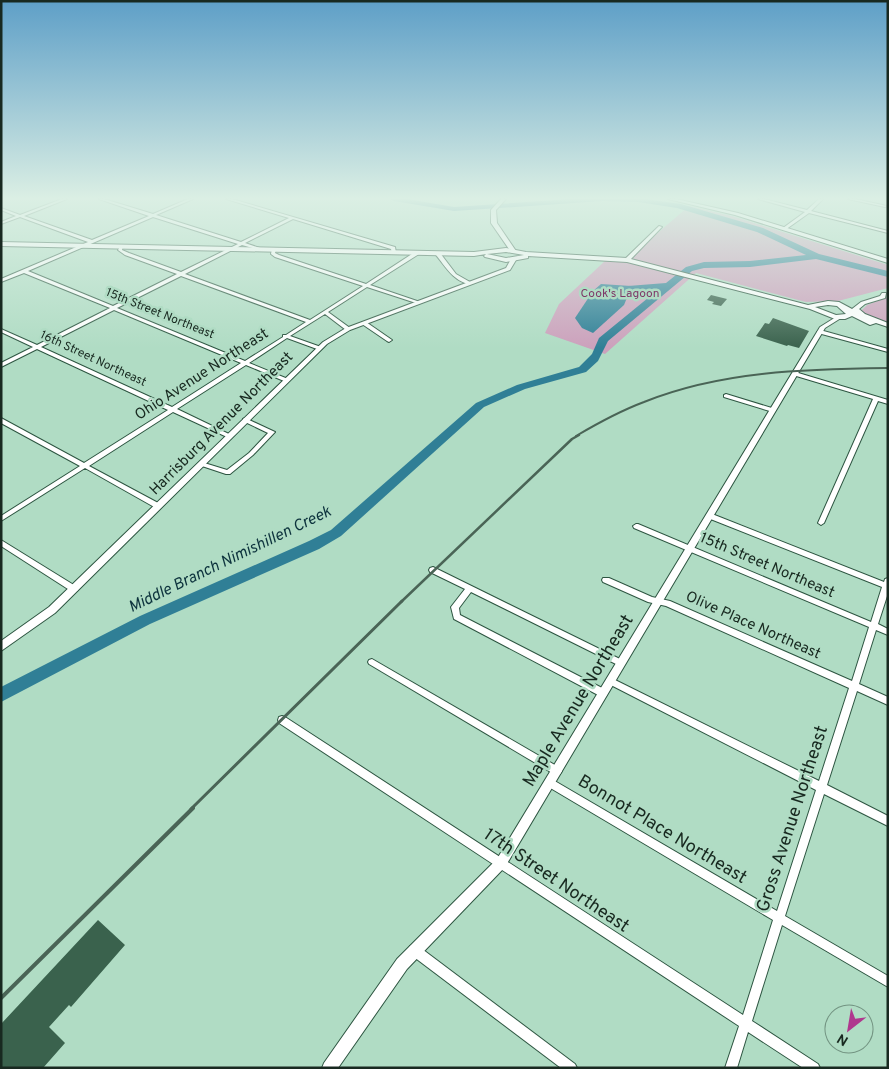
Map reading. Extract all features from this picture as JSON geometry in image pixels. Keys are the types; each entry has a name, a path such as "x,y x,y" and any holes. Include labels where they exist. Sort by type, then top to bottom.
{"main road":[{"path":"226,249 514,255 627,260 672,270 821,310 840,318 888,326"},
{"path":"499,255 514,255"},
{"path":"821,310 837,304 886,294"},
{"path":"886,294 859,304 855,309 862,316 888,326"},
{"path":"840,318 849,315 852,304 864,299"},
{"path":"837,304 873,323"}],"street":[{"path":"1,281 76,249"},
{"path":"121,249 122,252 309,320"},
{"path":"1,365 230,249"},
{"path":"257,249 261,250"},
{"path":"393,249 394,253"},
{"path":"495,274 503,267 499,255 503,249"},
{"path":"510,249 514,255"},
{"path":"627,260 638,249"},
{"path":"847,249 888,262"},
{"path":"274,250 273,254 277,256 418,302"},
{"name":"Ohio Avenue Northeast","path":"1,519 173,410 309,320 417,253"},
{"path":"438,254 454,275 468,283"},
{"name":"Harrisburg Avenue Northeast","path":"1,647 52,610 286,380 332,338 348,329 507,269 514,255"},
{"name":"15th Street Northeast","path":"24,271 286,380"},
{"path":"821,310 822,329 888,351"},
{"path":"324,312 348,329"},
{"name":"Maple Avenue Northeast","path":"329,1068 379,995 414,950 501,863 822,329 840,318"},
{"path":"364,323 389,340"},
{"name":"16th Street Northeast","path":"1,330 229,436"},
{"path":"285,336 319,348"},
{"path":"795,374 888,402"},
{"path":"726,396 773,410"},
{"path":"821,523 876,398"},
{"path":"1,420 158,506"},
{"path":"201,464 228,473 247,458 272,432 245,420"},
{"path":"710,516 887,584"},
{"name":"15th Street Northeast","path":"636,526 888,632"},
{"path":"1,542 74,589"},
{"path":"433,570 621,662"},
{"name":"Olive Place Northeast","path":"606,580 691,614 888,701"},
{"name":"Gross Avenue Northeast","path":"731,1068 887,584"},
{"path":"470,588 457,604 455,610 457,616 603,693"},
{"path":"372,662 557,771"},
{"path":"610,681 888,821"},
{"name":"17th Street Northeast","path":"282,720 814,1068"},
{"name":"Bonnot Place Northeast","path":"550,783 888,982"},
{"path":"414,950 571,1068"}],"green space":[{"name":"Cook's Lagoon","path":"639,249 837,249 888,265 888,288 838,301 806,302 696,273 605,354 545,333 559,304 606,260 631,256"},
{"path":"888,297 888,323 867,316 861,311 867,305"}],"water":[{"path":"601,284 631,286 631,288 624,305 593,333 582,328 575,318 593,291"}],"building":[{"path":"711,295 727,299 721,306 712,304 714,302 707,300"},
{"path":"773,318 809,331 799,348 756,336 765,323 769,324"},
{"path":"98,920 125,945 71,1007 69,1005 49,1027 65,1043 43,1068 1,1068 1,1024"}],"waterway":[{"path":"801,249 816,256"},
{"name":"Middle Branch Nimishillen Creek","path":"1,695 145,620 314,545 336,533 480,405 521,387 578,372 587,367 597,355 603,340 689,269 704,265 750,264 816,256"},
{"path":"816,256 888,274"},
{"path":"631,288 666,286"}],"railway":[{"path":"576,436 635,406 673,392 703,384 733,378 795,371 888,368"},
{"path":"401,602 572,439 579,435"},
{"path":"191,809 402,601"},
{"path":"1,998 193,808"}]}
